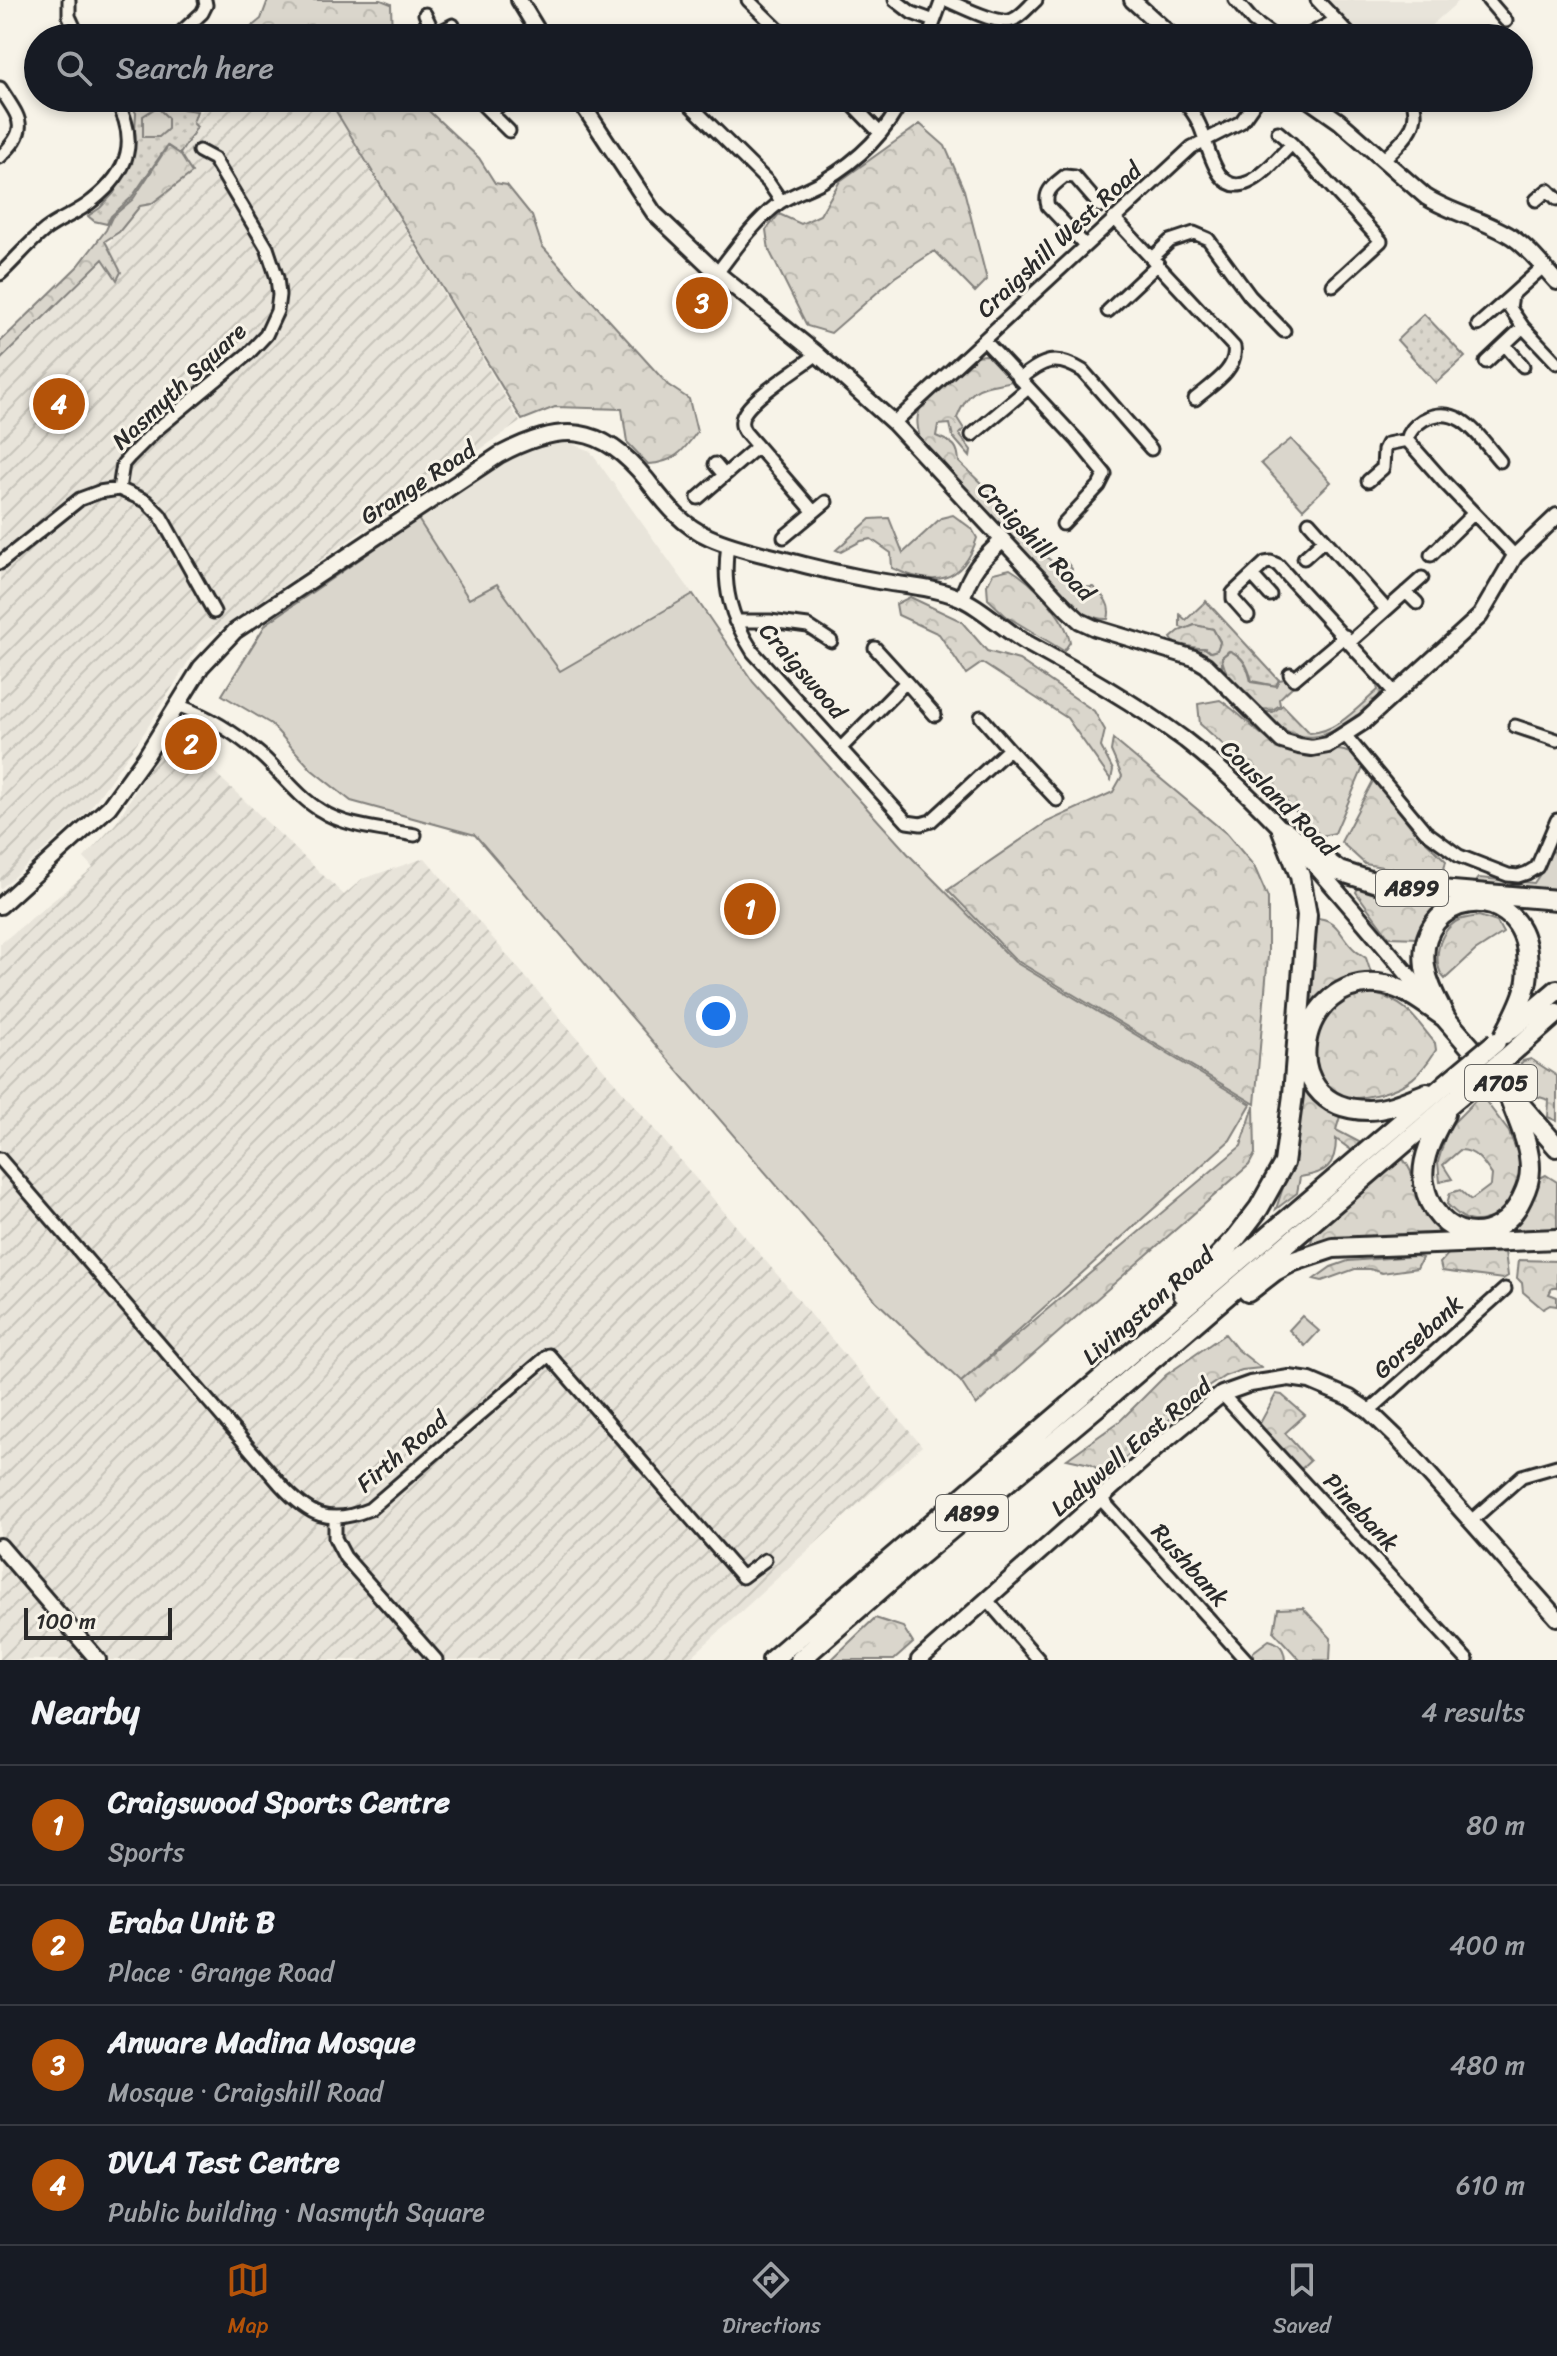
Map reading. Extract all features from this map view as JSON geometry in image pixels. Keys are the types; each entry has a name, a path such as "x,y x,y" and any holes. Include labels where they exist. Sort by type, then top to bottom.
{"main road":[{"name":"A899","path":"1282,830 1339,871 1383,885 1557,900"},
{"name":"A899","path":"1116,1366 1236,1238 1259,1208 1284,1163 1293,1095 1307,915 1300,876 1282,830"},
{"name":"A899","path":"1446,1019 1425,965 1430,929 1441,914 1458,905 1495,906 1508,914 1520,930 1528,966 1525,989 1506,1046"},
{"name":"A899","path":"1446,1019 1403,991 1388,985 1355,985 1338,991 1320,1008 1312,1022 1304,1054 1308,1074 1316,1088 1328,1101 1344,1106 1369,1110 1449,1094"},
{"name":"Livingston Road","path":"1506,1046 1557,990"},
{"name":"Livingston Road","path":"772,1660 1116,1366 1506,1046 1557,1013"},
{"name":"Cousland Road","path":"1446,1019 1557,1147"},
{"path":"1506,1046 1557,1035"},
{"path":"1449,1094 1430,1144 1424,1182 1432,1206 1446,1224 1463,1232 1484,1232 1506,1223 1529,1181 1530,1159 1506,1088"},
{"path":"1506,1088 1557,1131"},
{"name":"Livingston Road","path":"800,1660 1144,1367 1449,1094"},
{"name":"A899","path":"1144,1367 1275,1271 1317,1252 1333,1248 1557,1239"},
{"path":"807,1660 846,1620"}],"street":[{"path":"69,0 73,24"},
{"path":"190,24 202,13 205,0"},
{"path":"519,0 534,24"},
{"path":"748,0 773,24"},
{"path":"895,0 912,13 934,21"},
{"path":"933,24 944,0 1004,22 1014,20 1036,0"},
{"path":"1132,0 1159,24"},
{"path":"1235,0 1257,24"},
{"path":"1317,0 1340,24"},
{"path":"1488,0 1506,21"},
{"path":"425,14 430,24"},
{"path":"1329,24 1336,20"},
{"path":"0,88 20,128 18,138 0,157"},
{"path":"0,274 46,229 91,202 117,174 128,154 129,128 122,112"},
{"path":"492,112 509,131"},
{"name":"Craigshill Road","path":"587,112 654,213 717,273 817,354 894,423 1080,621 1194,658 1206,665 1282,741 1312,748 1328,745 1345,735 1480,616 1515,556 1557,516"},
{"path":"697,112 768,182 781,201"},
{"path":"860,112 880,133"},
{"path":"717,273 751,228 781,201 857,159 896,112"},
{"path":"1192,112 1206,139 1216,170 1228,183 1240,185 1252,182 1292,144"},
{"name":"Craigshill West Road","path":"894,423 1192,147 1241,122 1248,112"},
{"path":"1326,112 1420,193 1438,205 1514,239 1557,282"},
{"path":"1383,160 1414,127 1416,112"},
{"path":"1278,132 1381,241 1333,285"},
{"name":"Nasmyth Square","path":"119,489 120,473 130,456 156,430 249,353 266,335 277,311 277,278 267,248 214,159 199,151"},
{"path":"1084,244 1048,206 1046,200 1050,188 1065,176 1075,177 1100,206"},
{"path":"1536,200 1548,190 1557,199"},
{"path":"1114,218 1234,347 1236,356 1231,368 1195,399"},
{"path":"1108,311 1170,241 1194,233 1208,239 1250,296 1284,331"},
{"path":"1478,325 1543,267"},
{"path":"1512,295 1510,308 1523,327 1557,363"},
{"path":"1486,362 1523,327"},
{"path":"984,340 1105,474 1099,486 1063,524"},
{"path":"1505,345 1523,366"},
{"path":"814,512 757,447 741,422 744,413 782,378 817,354"},
{"path":"972,435 1037,366 1058,359 1083,371 1151,449"},
{"path":"1407,440 1408,433 1419,422 1436,414 1447,414 1462,419 1500,461"},
{"name":"Grange Road","path":"0,906 109,807 146,756 201,667 235,631 499,455 527,440 551,434 579,433 606,443 625,456 669,509 706,536 846,576 962,599"},
{"path":"1368,481 1383,468 1387,444 1407,440"},
{"path":"1407,440 1515,556"},
{"path":"698,498 757,447"},
{"path":"715,464 724,475"},
{"path":"0,563 80,499 119,489 146,501 160,515 214,612"},
{"path":"784,537 826,502"},
{"path":"1431,555 1474,513"},
{"path":"1309,522 1386,609"},
{"path":"962,599 969,576 1003,540"},
{"path":"1304,558 1324,540"},
{"name":"Craigswood","path":"728,544 724,568 735,621 759,659 907,822 921,824 931,821 1009,749"},
{"path":"1248,616 1233,599 1233,593 1265,563 1278,565 1395,693"},
{"path":"1252,575 1270,595"},
{"path":"1290,674 1294,679 1422,578"},
{"path":"1406,592 1417,603"},
{"name":"Cousland Road","path":"962,599 1015,636 1118,696 1183,739 1226,775 1282,830 1446,1019"},
{"name":"Craigswood","path":"735,621 808,626 831,641"},
{"path":"875,648 935,715"},
{"name":"Craigswood","path":"841,748 906,682"},
{"path":"177,705 212,721 260,754 319,810 346,823 415,835"},
{"path":"981,717 1057,800"},
{"path":"1515,726 1557,740"},
{"path":"1345,735 1425,831 1459,856 1508,875 1527,873 1537,867 1557,820"},
{"path":"0,1159 287,1491 307,1510 335,1519 335,1538 345,1557 436,1660"},
{"name":"Gorsebank","path":"1369,1411 1498,1291"},
{"name":"Firth Road","path":"335,1519 370,1509 549,1355 742,1577 765,1560"},
{"name":"Ladywell East Road","path":"919,1660 1159,1446 1222,1394 1250,1384 1300,1379 1340,1393 1369,1411 1396,1437 1557,1618"},
{"name":"Pinebank","path":"1222,1394 1467,1660"},
{"path":"1471,1521 1522,1476 1557,1466"},
{"name":"Rushbank","path":"1101,1499 1246,1660"},
{"path":"0,1546 98,1660"},
{"path":"987,1600 1039,1660"}],"shaded area":[{"path":"1329,0 1460,0 1433,24 1350,24"},
{"path":"201,112 335,112 520,422 199,644 146,730 89,810 0,889 0,357 99,256 171,164 186,126"},
{"path":"570,443 590,451 693,594 560,672 497,584 469,599 418,519 525,451 549,444"},
{"path":"171,731 344,895 362,879 425,858 922,1446 688,1660 0,1660 0,944 93,868 84,858 116,823"}],"green space":[{"path":"268,0 381,0 391,4 392,24 255,24 261,19"},
{"path":"149,112 162,112 168,118 168,129 159,137 143,137 143,116"},
{"path":"197,112 193,123 197,127 180,154 167,146 132,197 111,216 107,224 94,221 88,216 114,193 134,150 136,113"},
{"path":"336,112 430,112 479,158 495,183 507,185 532,216 542,246 668,385 689,399 697,432 671,459 648,464 627,442 622,409 555,407 522,420"},
{"path":"920,124 945,146 964,190 987,280 975,292 935,251 895,277 831,333 807,326 769,250 766,230 779,214 801,224 820,215 840,181"},
{"path":"168,146 180,154 192,173 151,204 140,206 119,232 105,241 121,272 117,280 103,259 0,360 0,342 79,265 106,230 112,217 133,199"},
{"path":"1424,314 1465,357 1436,383 1397,340"},
{"path":"987,355 1012,381 978,390 962,407 957,418 964,429 959,434 971,450 970,457 953,437 950,424 938,425 936,436 953,444 959,462 987,489 994,488 1010,514 1039,544 1039,551 1054,563 1066,561 1072,569 1069,584 1079,588 1093,587 1101,594 1108,605 1108,619 1082,612 1068,602 920,439 917,421 923,403 973,356"},
{"path":"1291,439 1331,482 1303,509 1261,463"},
{"path":"953,515 972,529 977,538 963,565 944,578 920,578 892,568 891,553 871,539 841,552 836,550 870,519 889,518 903,553 941,518"},
{"path":"418,519 469,599 497,584 560,671 693,594 753,682 910,856 1015,962 1251,1104 1230,1140 961,1382 876,1301 475,835 351,801 312,770 271,724 222,695 266,624"},
{"path":"1010,569 1028,582 1055,611 1070,642 1064,651 1006,616 988,599 987,585 993,573"},
{"path":"910,597 961,621 987,651 1019,660 1094,711 1105,730 1101,747 1113,770 1111,780 1067,718 982,663 966,674 939,634 898,615 896,604"},
{"path":"1206,601 1279,680 1276,686 1252,681 1245,663 1234,653 1229,651 1222,657 1222,668 1195,649 1217,650 1220,641 1213,629 1194,625 1186,629 1180,627 1180,615 1186,620"},
{"path":"1195,625 1213,629 1220,642 1217,650 1210,652 1205,648 1175,644 1171,638"},
{"path":"1230,651 1245,664 1251,682 1276,686 1279,680 1285,679 1293,686 1279,699 1280,705 1272,710 1261,709 1237,686 1223,665 1222,657"},
{"path":"1375,679 1382,686 1376,700 1350,721 1325,734 1313,737 1288,732 1263,712 1273,712 1283,705 1310,733 1320,732 1347,718 1378,690"},
{"path":"1220,700 1280,748 1297,754 1344,751 1356,759 1363,768 1335,833 1321,836 1200,724 1198,704"},
{"path":"1113,739 1227,834 1254,866 1268,898 1268,956 1255,1104 1016,960 948,890 1047,822 1113,792 1122,776 1111,751"},
{"path":"1374,779 1412,828 1446,861 1442,877 1365,864 1341,842"},
{"path":"1557,851 1557,897 1475,883 1479,878 1534,883 1544,868 1549,852"},
{"path":"1359,885 1451,898 1451,904 1418,938 1389,937 1356,892"},
{"path":"1479,916 1497,922 1503,933 1475,951 1445,979 1438,964 1442,938 1452,924"},
{"path":"1314,918 1334,924 1350,945 1366,958 1372,976 1332,987 1304,1017"},
{"path":"1375,994 1410,1012 1435,1043 1436,1050 1419,1073 1398,1087 1363,1097 1336,1095 1327,1089 1318,1068 1316,1042 1323,1018 1345,1000"},
{"path":"1531,1059 1557,1076 1557,1121 1548,1117 1549,1100 1533,1095 1512,1076 1523,1061"},
{"path":"1299,1071 1341,1113 1336,1130 1359,1142 1354,1152 1336,1139 1334,1156 1327,1167 1316,1174 1300,1177 1297,1193 1276,1209 1288,1172"},
{"path":"1481,1095 1509,1132 1518,1154 1523,1180 1504,1214 1473,1221 1461,1217 1447,1204 1450,1193 1460,1190 1471,1200 1491,1185 1492,1175 1475,1155 1460,1150 1443,1165 1452,1179 1440,1182 1438,1162 1448,1128"},
{"path":"1254,1106 1255,1154 1249,1165 976,1405 961,1382 1241,1146"},
{"path":"1403,1159 1421,1201 1441,1236 1320,1245 1311,1242 1314,1232"},
{"path":"1546,1175 1557,1182 1557,1235 1500,1237 1499,1231 1520,1215 1529,1203 1538,1179"},
{"path":"1505,1252 1508,1276 1503,1279 1442,1271 1440,1263 1448,1254"},
{"path":"1422,1258 1417,1268 1382,1273 1355,1269 1322,1281 1314,1279 1331,1267 1348,1261"},
{"path":"1519,1260 1557,1261 1557,1288 1552,1288 1549,1294 1557,1297 1557,1306 1550,1305 1543,1309 1523,1292 1522,1283 1517,1278"},
{"path":"1302,1316 1319,1331 1305,1346 1289,1330"},
{"path":"1225,1334 1237,1349 1261,1368 1225,1376 1205,1389 1106,1474 1090,1464 1067,1459 1120,1421 1166,1375"},
{"path":"1276,1394 1282,1395 1305,1415 1285,1433 1310,1461 1299,1471 1258,1427"},
{"path":"1303,1608 1331,1638 1330,1660 1300,1660 1274,1632 1278,1609"},
{"path":"875,1618 903,1627 913,1643 894,1660 831,1660"},
{"path":"1269,1640 1281,1647 1285,1660 1253,1660 1253,1652"}],"place":[{"name":"Anware Madina Mosque","path":"702,303"},
{"name":"DVLA Test Centre","path":"59,404"},
{"name":"Eraba Unit B","path":"191,744"},
{"name":"Craigswood Sports Centre","path":"750,909"}]}
